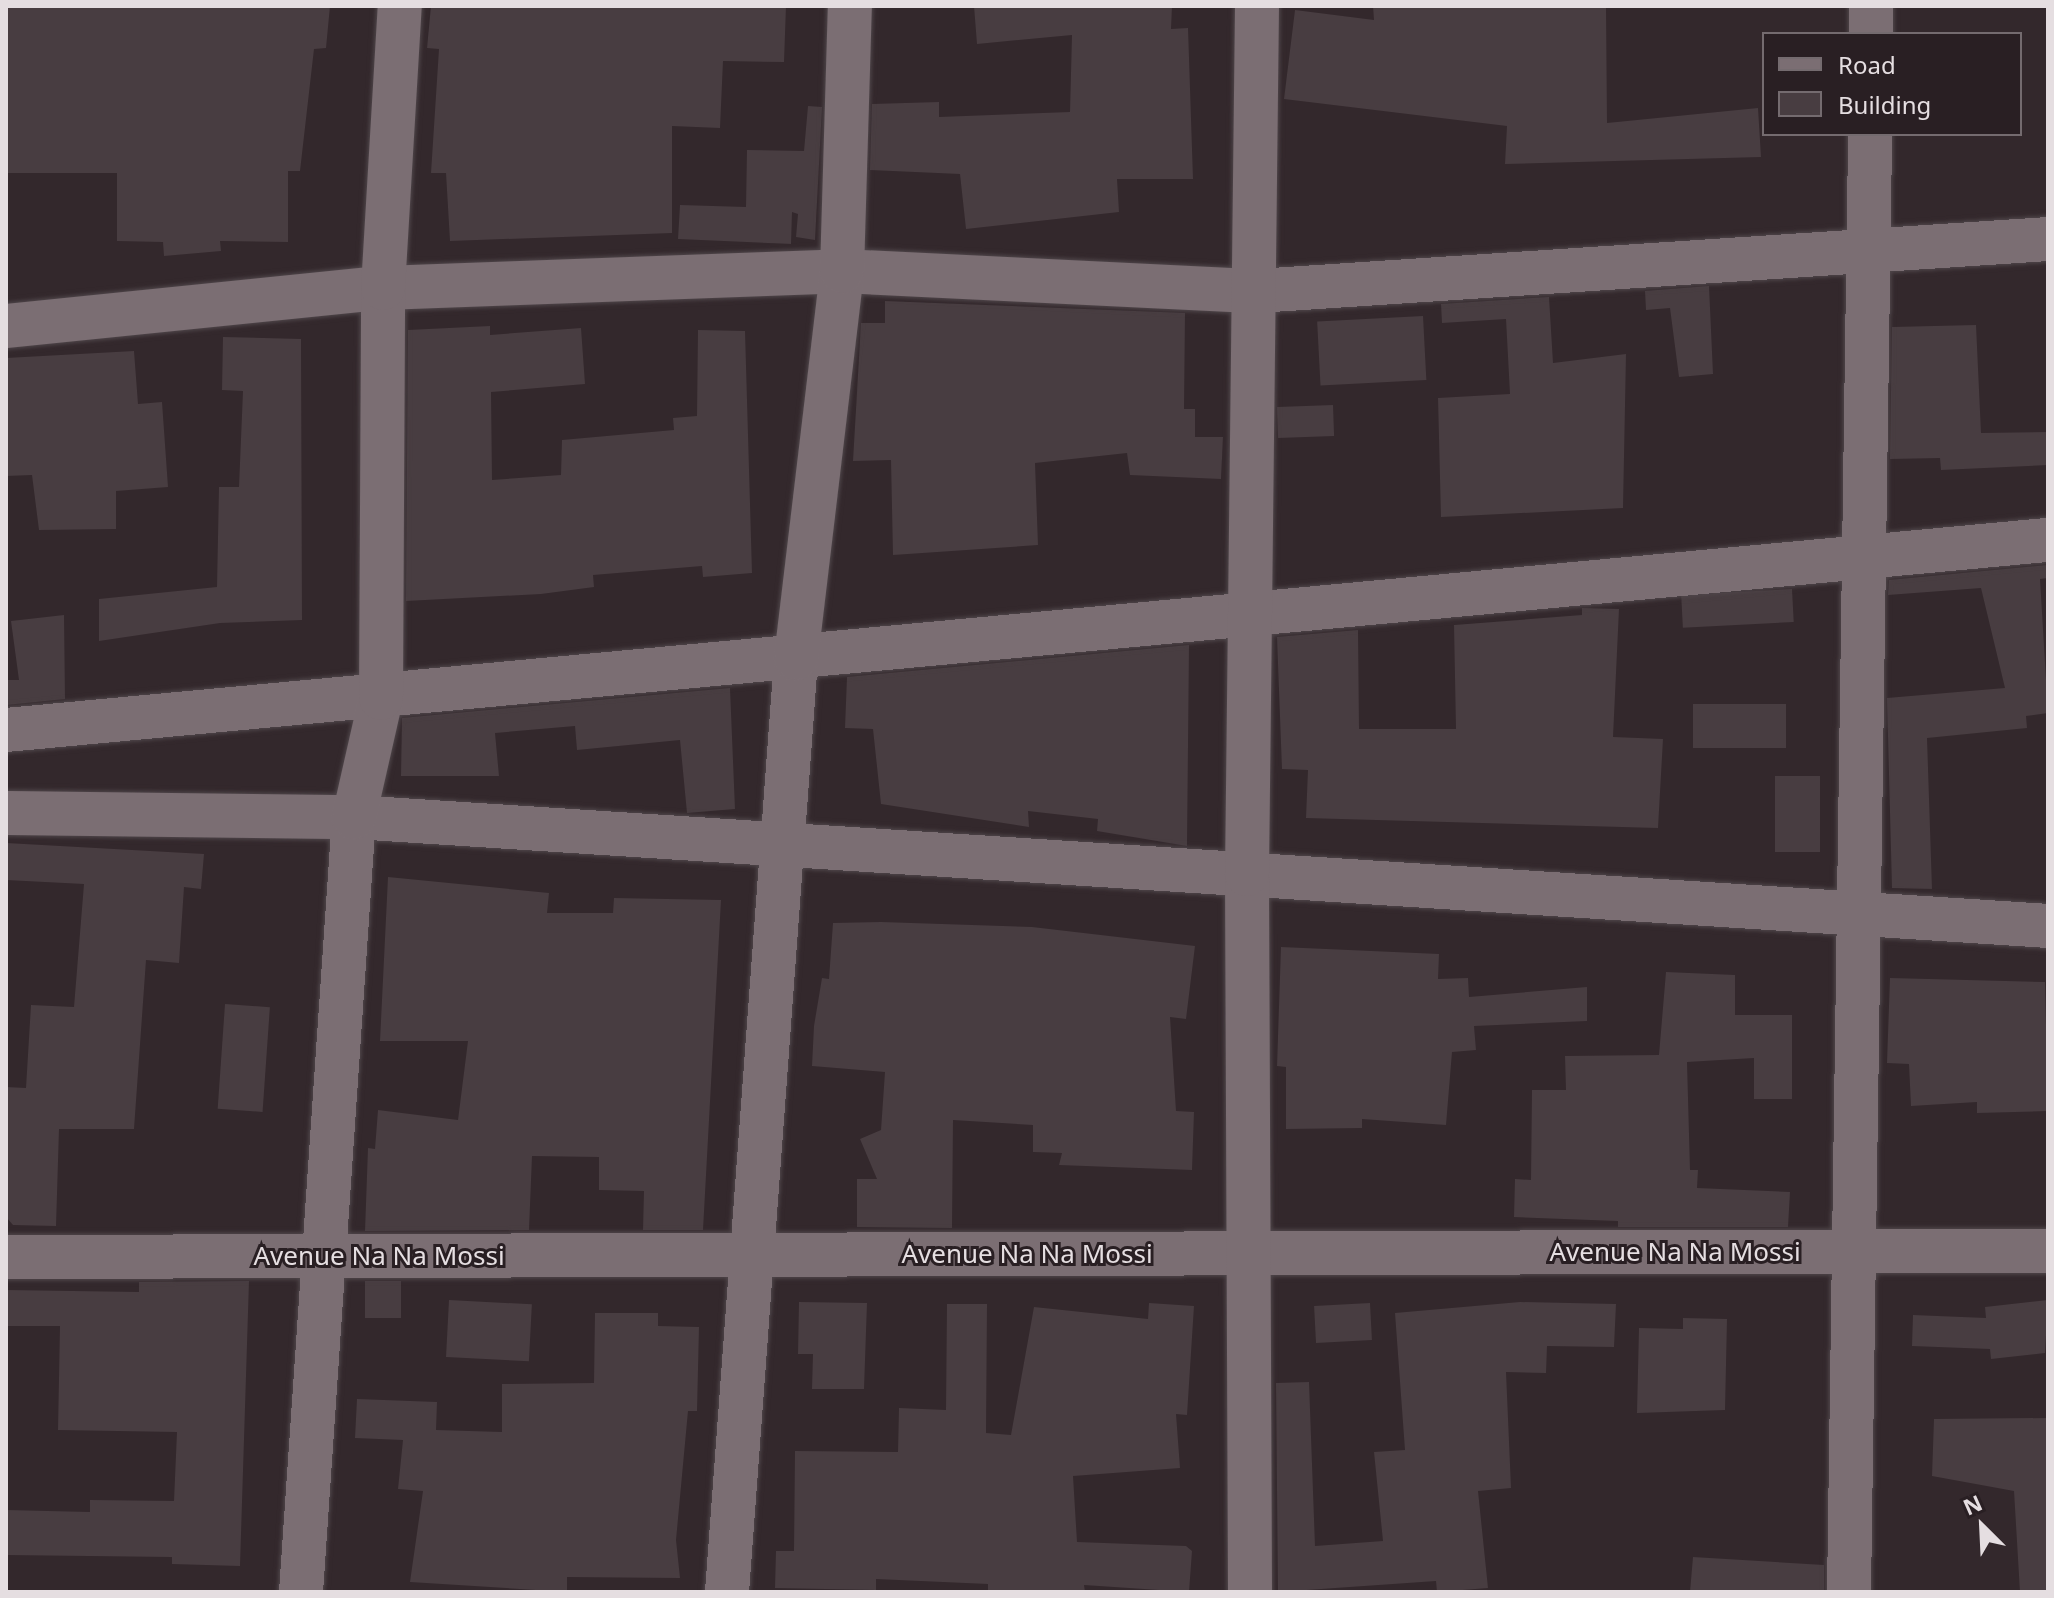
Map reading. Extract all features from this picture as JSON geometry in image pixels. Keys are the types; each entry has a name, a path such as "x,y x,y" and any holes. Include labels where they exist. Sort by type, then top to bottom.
{"street":[{"path":"301,1592 319,1256 354,817 381,698 383,288 400,6"},
{"path":"727,1592 785,845 796,658 842,271 850,6"},
{"path":"1250,1592 1252,1253 1247,874 1254,615 1257,6"},
{"path":"1871,6 1871,32"},
{"path":"1849,1592 1858,914 1867,557 1870,136"},
{"path":"6,326 383,288 842,271 1257,291 2048,239"},
{"path":"6,730 381,698 2048,540"},
{"path":"6,813 354,817 2048,926"},
{"name":"Avenue Na Na Mossi","path":"6,1257 2048,1251"}],"building":[{"path":"6,6 330,6 326,48 314,49 300,171 288,171 288,242 220,241 221,251 164,256 163,242 117,241 117,173 6,173"},
{"path":"431,6 786,6 784,62 723,61 720,128 672,126 672,233 450,241 446,173 431,173 439,49 427,48"},
{"path":"974,6 1172,6 1171,29 1188,28 1193,179 1117,179 1119,212 966,229 960,174 870,170 872,104 939,102 939,117 1070,112 1072,35 977,44"},
{"path":"1373,6 1606,6 1607,123 1758,108 1761,157 1505,164 1507,126 1284,99 1295,10 1374,20"},
{"path":"808,106 822,107 815,240 796,237 798,214 792,212 791,244 678,239 680,205 746,207 747,150 804,151"},
{"path":"1709,286 1713,374 1679,377 1670,308 1646,310 1645,291"},
{"path":"1549,297 1553,363 1626,354 1623,508 1441,517 1438,398 1510,394 1506,319 1442,323 1441,304"},
{"path":"885,301 1185,313 1184,409 1195,409 1195,437 1223,437 1221,479 1130,475 1127,453 1035,463 1038,545 893,555 891,460 853,461 861,323 885,323"},
{"path":"1423,316 1426,380 1320,385 1317,322"},
{"path":"1976,325 1981,433 2048,432 2048,465 1941,470 1940,458 1890,459 1892,327"},
{"path":"490,326 490,335 581,328 585,384 491,392 492,480 561,475 562,440 674,430 673,418 697,416 698,330 745,331 752,573 703,577 702,566 593,575 594,587 541,594 406,601 408,330"},
{"path":"223,337 301,339 302,620 220,623 99,641 99,599 217,587 219,487 239,487 243,391 222,390"},
{"path":"134,351 138,404 162,402 168,487 116,491 116,529 39,530 32,475 6,476 6,358"},
{"path":"1333,405 1334,436 1278,438 1277,407"},
{"path":"2048,565 2048,578 2040,579 2048,713 2026,716 2027,728 1927,738 1932,889 1892,888 1887,698 2005,688 1981,588 1888,595 1889,580"},
{"path":"1792,589 1794,622 1683,628 1681,595"},
{"path":"1582,608 1619,609 1613,737 1663,739 1658,828 1306,818 1308,770 1282,769 1277,637 1358,630 1359,729 1456,729 1454,625 1582,615"},
{"path":"64,615 65,699 6,705 6,680 19,680 11,621"},
{"path":"1189,645 1187,846 1097,831 1098,819 1028,811 1029,827 881,804 873,729 845,728 847,677"},
{"path":"730,688 735,809 687,813 680,740 577,750 575,726 495,733 499,776 401,776 402,718"},
{"path":"1693,704 1786,704 1786,748 1693,748"},
{"path":"1775,776 1820,776 1820,852 1775,852"},
{"path":"6,843 204,854 201,889 184,887 179,963 146,960 134,1129 59,1129 56,1226 13,1225 6,1217 6,1087 26,1088 31,1005 74,1007 84,884 6,880"},
{"path":"388,877 549,893 547,913 613,913 614,898 721,900 703,1230 643,1230 644,1191 599,1190 599,1157 532,1156 529,1230 365,1231 368,1148 375,1149 378,1110 458,1120 468,1041 380,1041"},
{"path":"833,923 1032,927 1195,946 1186,1019 1170,1017 1176,1111 1194,1112 1192,1170 1059,1165 1062,1153 1033,1152 1033,1125 953,1120 952,1228 857,1227 857,1179 877,1179 860,1139 881,1130 885,1072 812,1066 814,1026 822,978 829,979"},
{"path":"1281,947 1439,954 1438,979 1468,978 1469,997 1587,987 1587,1021 1474,1026 1476,1050 1452,1052 1446,1125 1362,1119 1362,1128 1286,1129 1286,1067 1277,1066"},
{"path":"1666,972 1735,975 1735,1015 1792,1015 1792,1099 1754,1099 1754,1058 1687,1062 1690,1170 1698,1170 1697,1188 1790,1192 1788,1227 1618,1227 1618,1221 1514,1217 1515,1179 1531,1180 1532,1090 1566,1090 1565,1056 1659,1055"},
{"path":"1890,978 2045,982 2048,1111 1977,1113 1977,1102 1911,1106 1909,1064 1887,1063"},
{"path":"225,1004 270,1007 263,1112 218,1109"},
{"path":"249,1281 240,1566 172,1564 172,1557 6,1555 6,1510 90,1512 90,1500 174,1501 177,1432 58,1430 60,1326 6,1326 6,1290 139,1292 139,1282"},
{"path":"365,1281 401,1281 401,1318 365,1318"},
{"path":"449,1300 532,1304 529,1361 446,1357"},
{"path":"2048,1300 2045,1353 1991,1359 1990,1349 1912,1346 1913,1315 1986,1318 1985,1307"},
{"path":"799,1302 867,1303 864,1389 812,1389 813,1354 798,1354"},
{"path":"1520,1302 1616,1304 1614,1347 1547,1346 1546,1373 1506,1372 1511,1488 1478,1491 1488,1588 1437,1592 1436,1581 1278,1592 1276,1383 1309,1382 1315,1546 1383,1541 1374,1452 1405,1450 1395,1313"},
{"path":"1149,1303 1194,1306 1187,1415 1176,1414 1180,1468 1073,1476 1077,1542 1186,1546 1192,1551 1189,1592 1084,1585 1085,1592 1006,1592 988,1591 988,1584 876,1579 876,1590 775,1588 776,1551 794,1551 795,1451 898,1452 899,1408 946,1410 947,1304 987,1304 986,1433 1011,1435 1034,1307 1148,1319"},
{"path":"1370,1303 1372,1340 1316,1343 1314,1306"},
{"path":"595,1313 658,1313 658,1326 699,1327 697,1411 688,1411 676,1540 680,1578 567,1577 567,1592 410,1582 423,1491 398,1489 403,1440 355,1438 357,1399 437,1402 436,1430 502,1432 502,1384 594,1383"},
{"path":"1683,1318 1727,1319 1725,1410 1637,1413 1639,1328 1683,1329"},
{"path":"2048,1418 2048,1592 2020,1592 2014,1491 1932,1476 1934,1419"},
{"path":"1693,1557 1824,1565 1824,1592 1690,1592"}]}
